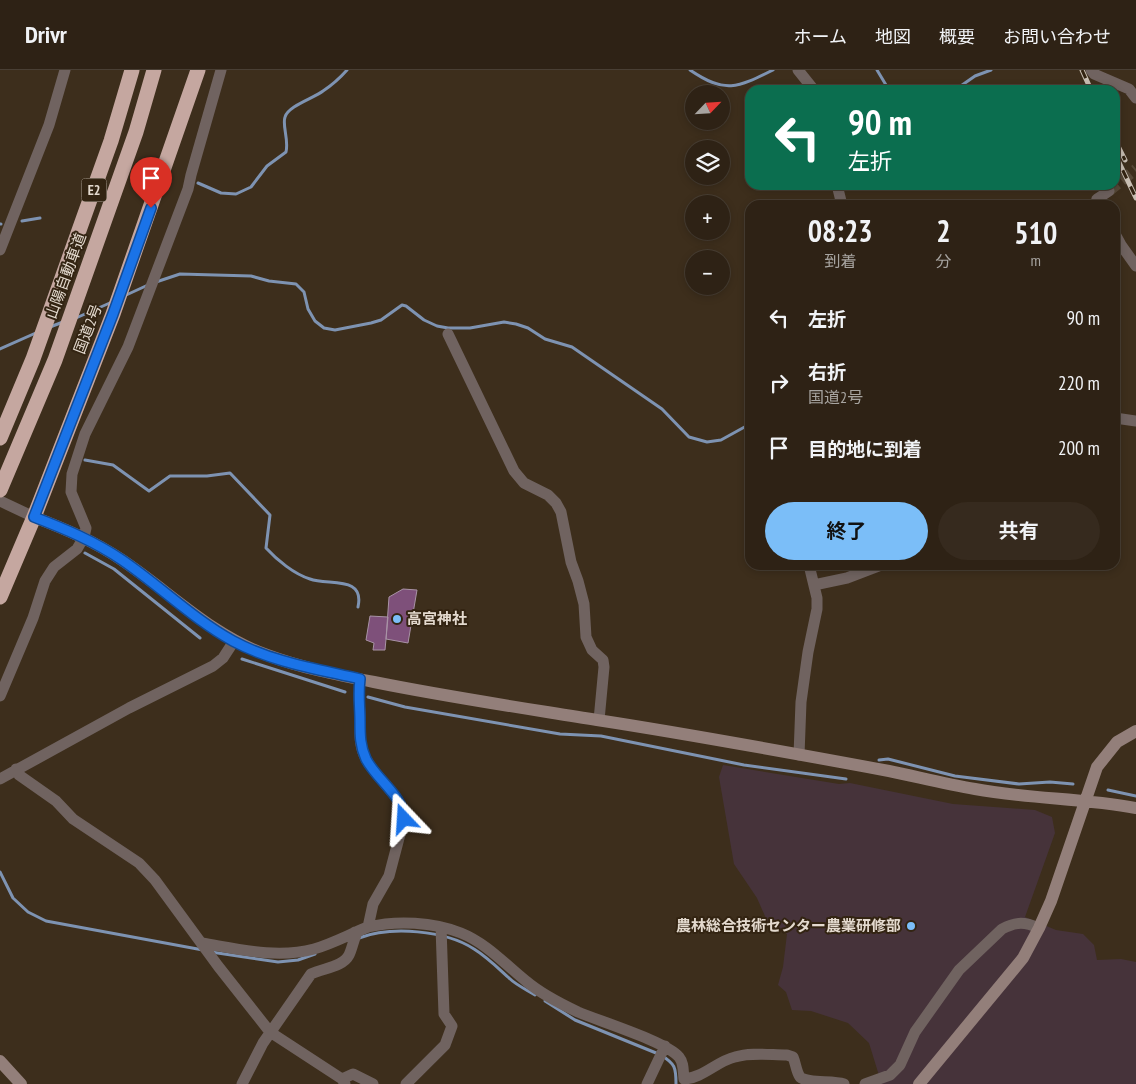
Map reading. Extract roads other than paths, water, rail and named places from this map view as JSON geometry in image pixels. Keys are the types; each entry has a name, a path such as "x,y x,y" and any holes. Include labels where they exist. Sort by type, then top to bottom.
{"highway":[{"name":"山陽自動車道","path":"0,438 33,360 112,141 132,70"},
{"name":"山陽自動車道","path":"0,490 55,360 136,132 154,70"},
{"name":"国道2号","path":"0,597 34,517 113,314 198,70"}],"street":[{"path":"0,250 49,125 66,70"},
{"path":"0,696 33,618 45,581 54,567 77,549 84,537 86,528 71,492 72,474 86,434 128,347 148,299 188,189 221,70"},
{"path":"798,70 810,85"},
{"path":"1091,70 1094,74 1120,85"},
{"path":"1120,85 1129,89 1136,98"},
{"path":"1097,200 1109,191"},
{"path":"1120,249 1136,266"},
{"path":"448,334 514,472 524,483 548,494 561,512 571,562 584,604 586,637 592,650 603,660 599,720"},
{"path":"1120,419 1136,421"},
{"path":"0,501 84,537 122,560 207,625 234,641 266,655 294,664 461,699 599,720 799,755 978,790 1084,800 1136,808"},
{"path":"799,755 801,702 808,652 817,609 811,570"},
{"path":"814,585 847,578 868,570"},
{"path":"0,778 129,708 214,666 234,641"},
{"path":"360,679 358,692 360,743 372,769 397,798 404,811 404,819 389,876 373,904 368,927"},
{"path":"919,1084 1023,958 1040,928 1058,883 1084,800 1097,768 1117,742 1136,731"},
{"path":"16,770 19,775 56,801 73,819 139,863 155,880 270,1032 344,1082 354,1074 373,1084"},
{"path":"865,1084 890,1075 900,1065 915,1032 953,978 1002,929 1009,925 1026,922 1040,928"},
{"path":"202,943 257,952 298,952 314,949 368,927 395,923 440,927 468,937 497,956 527,982 576,1011 665,1046 679,1057 683,1066 684,1078 697,1076 734,1057 743,1055 787,1055 793,1058 801,1078 808,1083 837,1082 844,1084"},
{"path":"406,1084 445,1045 452,1026 444,1014 440,927"},
{"path":"242,1084 263,1043 311,974 343,963 349,956 356,935 355,932"},
{"path":"647,1084 665,1046"},
{"path":"0,1061 21,1084"}],"waterway":[{"path":"198,183 221,193 236,194 251,187 267,166 286,152 287,142 284,121 287,113 326,89 347,70"},
{"path":"690,70 713,83 731,86 750,81 773,70"},
{"path":"877,70 886,85"},
{"path":"962,85 975,76 991,70"},
{"path":"22,221 40,218"},
{"path":"156,282 180,274 251,276 269,281 296,284 304,292 308,309 315,321 324,328 335,330 381,320 402,305 424,320 437,326 448,328 470,328 504,322 516,324 528,328 545,339 572,347 662,409 689,437 707,442 721,440 745,427"},
{"path":"124,296 148,285"},
{"path":"76,318 112,302"},
{"path":"50,327 63,322"},
{"path":"0,349 38,332"},
{"path":"85,460 113,465 149,491 170,476 207,476 230,473 270,515 266,548 286,566 304,577 351,586 356,590 359,597 358,607"},
{"path":"85,553 114,569 200,638"},
{"path":"242,659 345,692"},
{"path":"368,697 405,707 560,734 601,736 744,765 846,779"},
{"path":"879,760 888,759 955,776 1019,784 1050,782 1073,784"},
{"path":"1108,790 1136,796"},
{"path":"0,872 13,898 28,912 46,921 203,950"},
{"path":"359,938 372,934 402,931 433,934 448,938 479,952 515,983 535,995"},
{"path":"211,952 278,962 298,960 315,954"},
{"path":"545,1001 575,1020 661,1055 674,1066 676,1084"}],"tunnel":[{"path":"1120,182 1136,169"}],"railway":[{"path":"1082,70 1089,85"},
{"path":"1120,150 1125,160"},
{"path":"1120,164 1136,198"}],"place":[{"name":"高宮神社","path":"397,619"},
{"name":"農林総合技術センター農業研修部","path":"911,926"}]}
